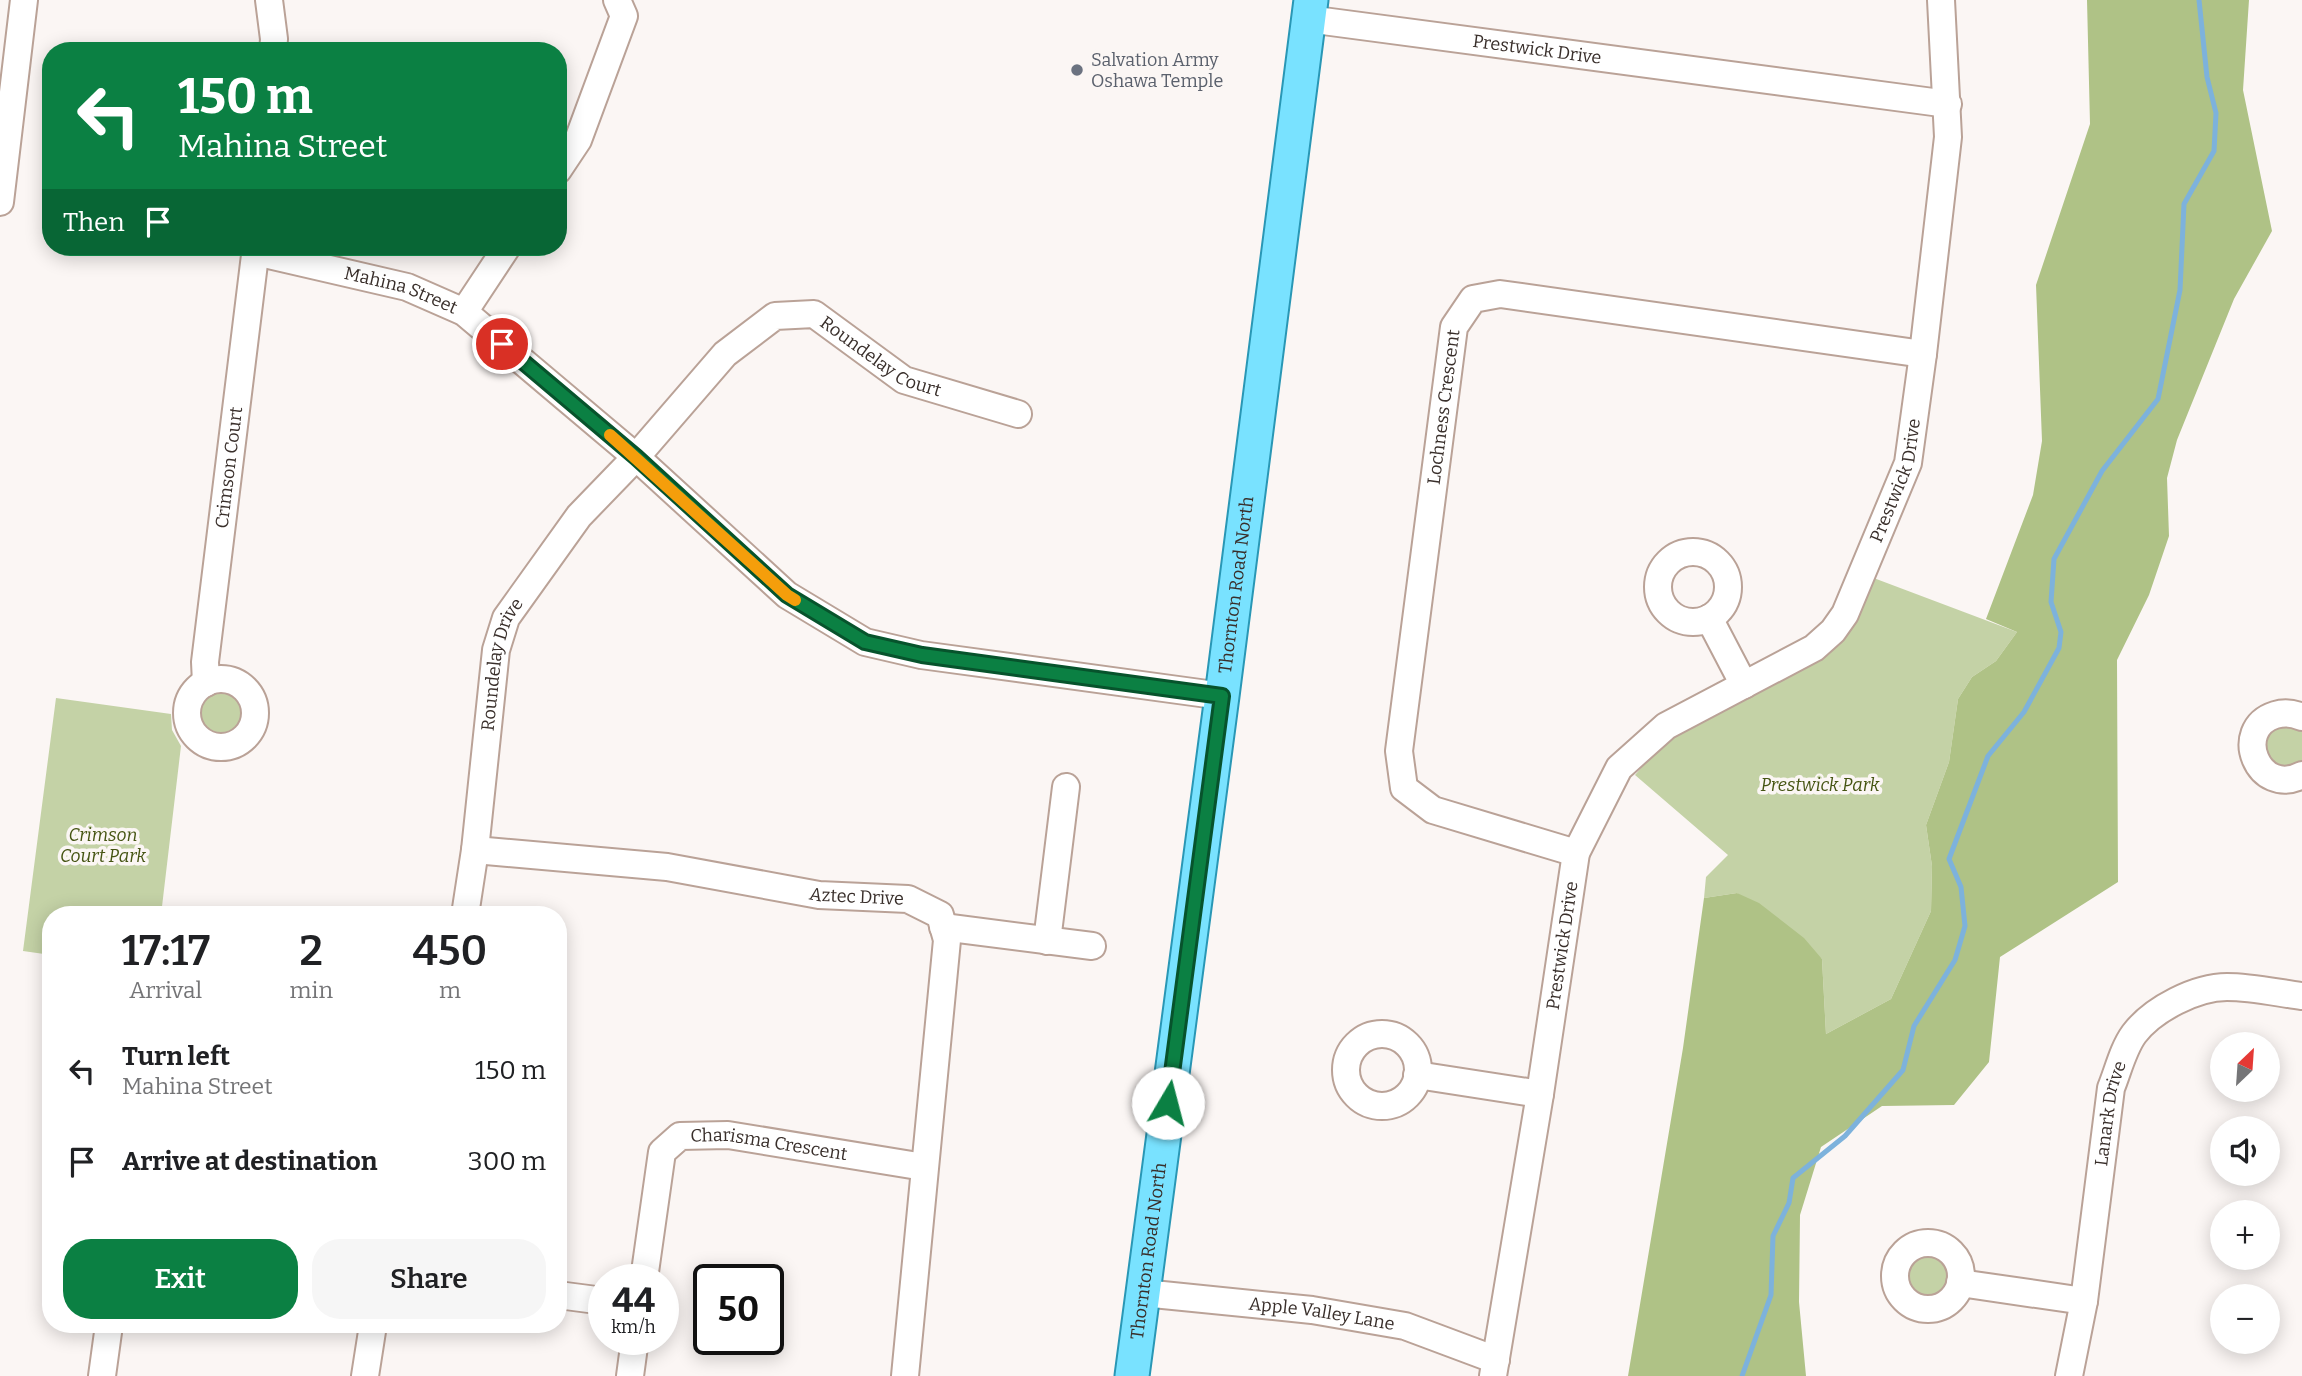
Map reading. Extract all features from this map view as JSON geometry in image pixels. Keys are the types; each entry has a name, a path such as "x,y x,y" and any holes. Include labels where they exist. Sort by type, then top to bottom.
{"main road":[{"name":"Thornton Road North","path":"1132,1376 1310,10"}],"street":[{"path":"0,202 24,0"},
{"path":"270,0 274,42"},
{"path":"567,156 578,140 624,16 617,0"},
{"path":"1941,0 1948,104"},
{"name":"Prestwick Drive","path":"1310,10 1948,104 1948,137 1908,463 1845,614 1833,631 1814,648 1666,726 1619,768 1576,853 1540,1094 1494,1368"},
{"name":"Crimson Court","path":"206,683 205,662 255,256"},
{"name":"Mahina Street","path":"280,256 407,287 464,312 636,457 787,595 865,642 922,655 1222,696"},
{"path":"464,312 501,256"},
{"name":"Lochness Crescent","path":"1576,853 1433,810 1404,788 1399,751 1454,327 1473,299 1500,293 1923,354"},
{"name":"Roundelay Court","path":"636,457 725,354 775,316 814,314 904,380 1018,414"},
{"name":"Roundelay Drive","path":"467,906 496,650 506,618 579,516 636,457"},
{"path":"1709,618 1744,685"},
{"path":"2302,717 2279,713 2263,722 2253,740 2253,752 2263,771 2273,777 2284,780 2302,775"},
{"path":"1047,941 1066,786"},
{"name":"Aztec Drive","path":"475,850 667,867 818,895 908,899 940,915 943,927"},
{"path":"905,1376 947,940 943,927 1092,946"},
{"name":"Lanark Drive","path":"2069,1376 2084,1301 2111,1088 2122,1058 2135,1034 2174,1002 2203,989 2228,987 2302,996"},
{"path":"1417,1075 1540,1094"},
{"name":"Charisma Crescent","path":"646,1264 662,1152 680,1136 728,1135 924,1167"},
{"path":"1960,1283 2084,1301"},
{"name":"Apple Valley Lane","path":"1143,1293 1312,1311 1405,1326 1494,1368"},
{"path":"567,1297 588,1299"},
{"path":"102,1376 108,1333"},
{"path":"365,1376 372,1333"},
{"path":"630,1376 633,1355"}],"green space":[{"path":"2087,0 2249,0 2243,90 2272,231 2234,299 2177,440 2167,478 2169,536 2149,595 2117,660 2118,882 2000,957 1989,1062 1954,1105 1882,1106 1821,1147 1800,1215 1799,1302 1806,1376 1628,1376 1683,1048 1704,898 1737,893 1759,903 1804,938 1822,959 1826,1034 1891,999 1931,911 1932,866 1926,825 1949,762 1958,699 1972,677 1996,661 2017,632 1986,619 2033,495 2042,441 2036,285 2090,124"},
{"name":"Prestwick Park","path":"1871,577 2017,632 1996,661 1972,677 1958,699 1949,762 1926,825 1932,866 1931,911 1891,999 1826,1034 1822,959 1737,893 1704,898 1706,877 1728,855 1635,775 1660,746 1694,724 1824,655"},
{"path":"221,689 238,696 245,713 238,730 221,737 204,730 197,713 204,696"},
{"name":"Crimson Court Park","path":"56,698 171,714 172,730 181,746 162,906 42,906 42,954 23,951"},
{"path":"2277,724 2302,729 2302,764 2290,770 2268,763 2262,741"},
{"path":"1928,1250 1945,1258 1953,1275 1945,1292 1928,1300 1911,1292 1903,1275 1911,1258"}],"waterway":[{"path":"1742,1376 1771,1295 1773,1236 1789,1203 1793,1178 1845,1136 1903,1070 1914,1026 1955,960 1965,926 1961,887 1949,859 1988,756 2024,712 2059,648 2061,632 2051,602 2054,559 2102,471 2158,399 2180,290 2184,204 2214,151 2216,113 2207,77 2199,0"}],"slow traffic":[{"path":"610,435 795,600"}],"place":[{"name":"Salvation Army Oshawa Temple","path":"1077,70"}],"route":[{"path":"502,344 636,457 787,595 865,642 922,655 1222,696 1168,1103"}]}
